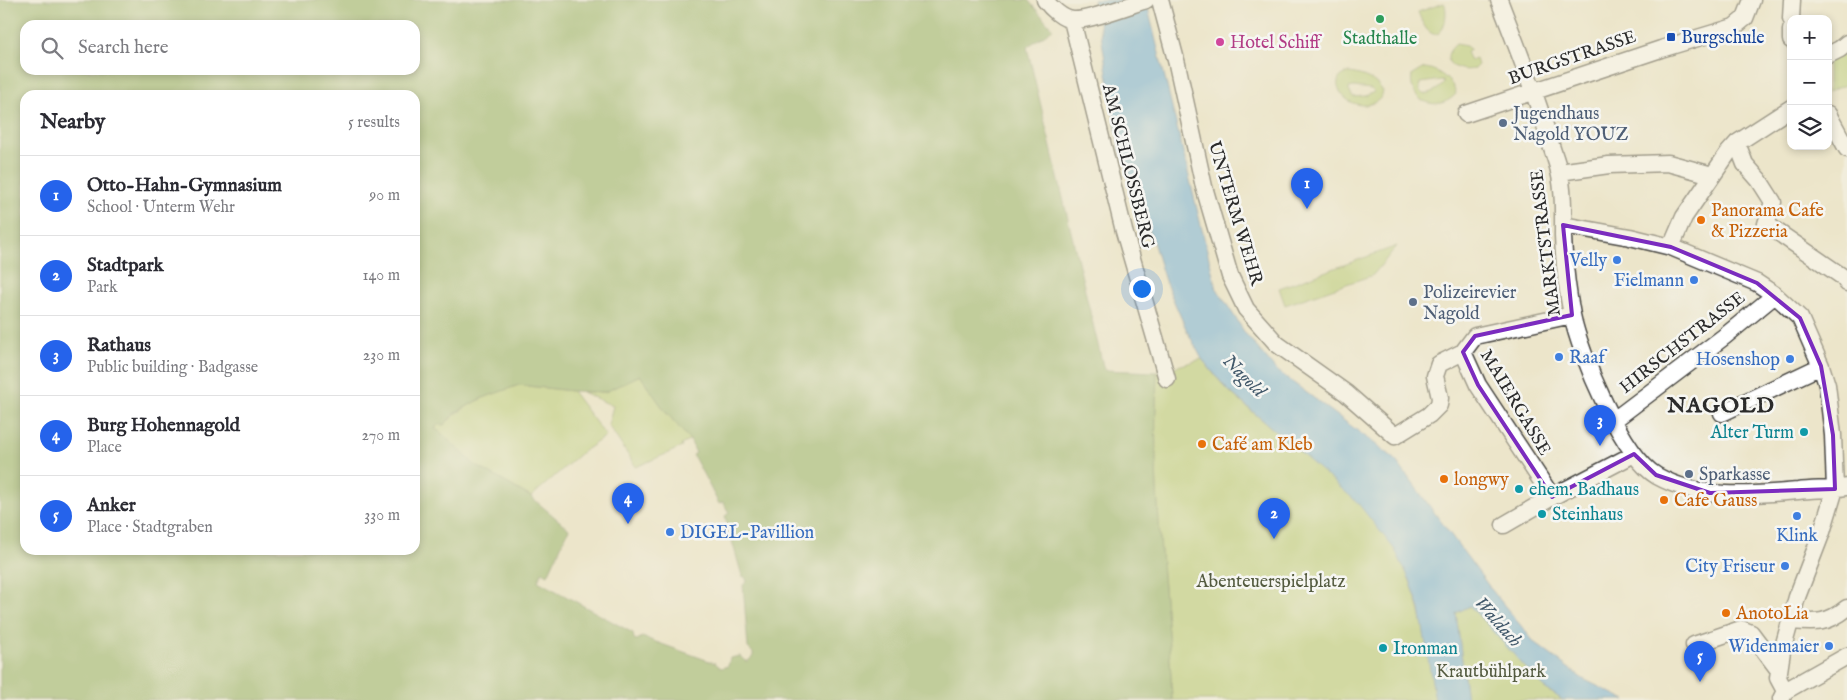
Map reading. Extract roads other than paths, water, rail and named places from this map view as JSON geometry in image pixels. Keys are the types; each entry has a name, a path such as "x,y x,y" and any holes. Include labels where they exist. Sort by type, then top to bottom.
{"street":[{"path":"1045,0 1054,10 1078,19 1146,0"},
{"name":"UNTERM WEHR","path":"1160,0 1177,64 1204,187 1230,276 1246,310 1277,344 1346,393 1395,436 1429,415 1439,405 1440,398 1435,376 1439,364 1463,352"},
{"name":"MARKTSTRASSE","path":"1499,0 1535,91 1559,172 1566,269 1572,315 1582,352 1594,381 1634,454 1656,475 1683,487 1710,493 1762,495 1799,490 1841,488"},
{"name":"BURGSTRASSE","path":"1466,114 1692,39 1734,27 1745,18 1752,0"},
{"path":"1791,15 1792,0"},
{"name":"AM SCHLOSSBERG","path":"1078,19 1124,231 1167,379"},
{"path":"1832,53 1840,49 1847,42"},
{"path":"1671,247 1684,217 1714,172 1737,143 1787,111"},
{"path":"1832,122 1847,150"},
{"path":"1737,143 1745,164 1759,180 1773,202 1766,224 1846,278"},
{"path":"1559,172 1609,165 1668,163 1714,172"},
{"path":"1563,226 1630,237 1671,247 1757,283 1775,295 1800,318 1827,384 1841,488 1797,598 1782,651 1778,678 1783,695 1847,656"},
{"name":"HIRSCHSTRASSE","path":"1614,420 1725,336 1775,295"},
{"path":"1463,352 1475,336 1572,315"},
{"name":"MAIERGASSE","path":"1463,352 1478,385 1552,497"},
{"path":"1722,413 1821,366"},
{"path":"1504,524 1634,454"},
{"path":"1791,621 1812,623 1834,618 1847,608"},
{"path":"1694,645 1741,630 1752,633 1778,669"}],"water":[{"path":"1093,0 1146,0 1216,287 1245,333 1275,369 1394,458 1491,589 1535,643 1583,679 1626,700 1563,700 1543,687 1470,606 1456,613 1467,700 1435,700 1420,609 1410,580 1395,550 1357,502 1227,389 1202,359 1187,331 1165,281 1151,235 1119,149 1099,22"}],"place":[{"name":"Stadthalle","path":"1380,19"},
{"name":"Burgschule","path":"1671,37"},
{"name":"Hotel Schiff","path":"1220,42"},
{"name":"Jugendhaus Nagold YOUZ","path":"1503,123"},
{"name":"Otto-Hahn-Gymnasium","path":"1307,209"},
{"name":"Panorama Cafe & Pizzeria","path":"1701,220"},
{"name":"Velly","path":"1617,260"},
{"name":"Fielmann","path":"1694,280"},
{"name":"Polizeirevier Nagold","path":"1413,302"},
{"name":"Raaf","path":"1559,357"},
{"name":"Hosenshop","path":"1790,359"},
{"name":"Alter Turm","path":"1804,432"},
{"name":"Café am Kleb","path":"1202,444"},
{"name":"Rathaus","path":"1600,446"},
{"name":"Sparkasse","path":"1689,474"},
{"name":"longwy","path":"1444,479"},
{"name":"ehem. Badhaus","path":"1519,489"},
{"name":"Cafe Gauss","path":"1664,500"},
{"name":"Steinhaus","path":"1542,514"},
{"name":"Klink","path":"1797,516"},
{"name":"Burg Hohennagold","path":"628,524"},
{"name":"DIGEL-Pavillion","path":"670,532"},
{"name":"Stadtpark","path":"1274,539"},
{"name":"City Friseur","path":"1785,566"},
{"name":"AnotoLia","path":"1726,613"},
{"name":"Widenmaier","path":"1829,646"},
{"name":"Ironman","path":"1383,648"},
{"name":"Anker","path":"1700,682"}],"district":[{"name":"NAGOLD","path":"1721,404"}],"water label":[{"name":"Nagold","path":"1245,375"},
{"name":"Waldach","path":"1499,621"}],"park label":[{"name":"Abenteuerspielplatz","path":"1271,581"},
{"name":"Krautbühlpark","path":"1491,671"}]}
